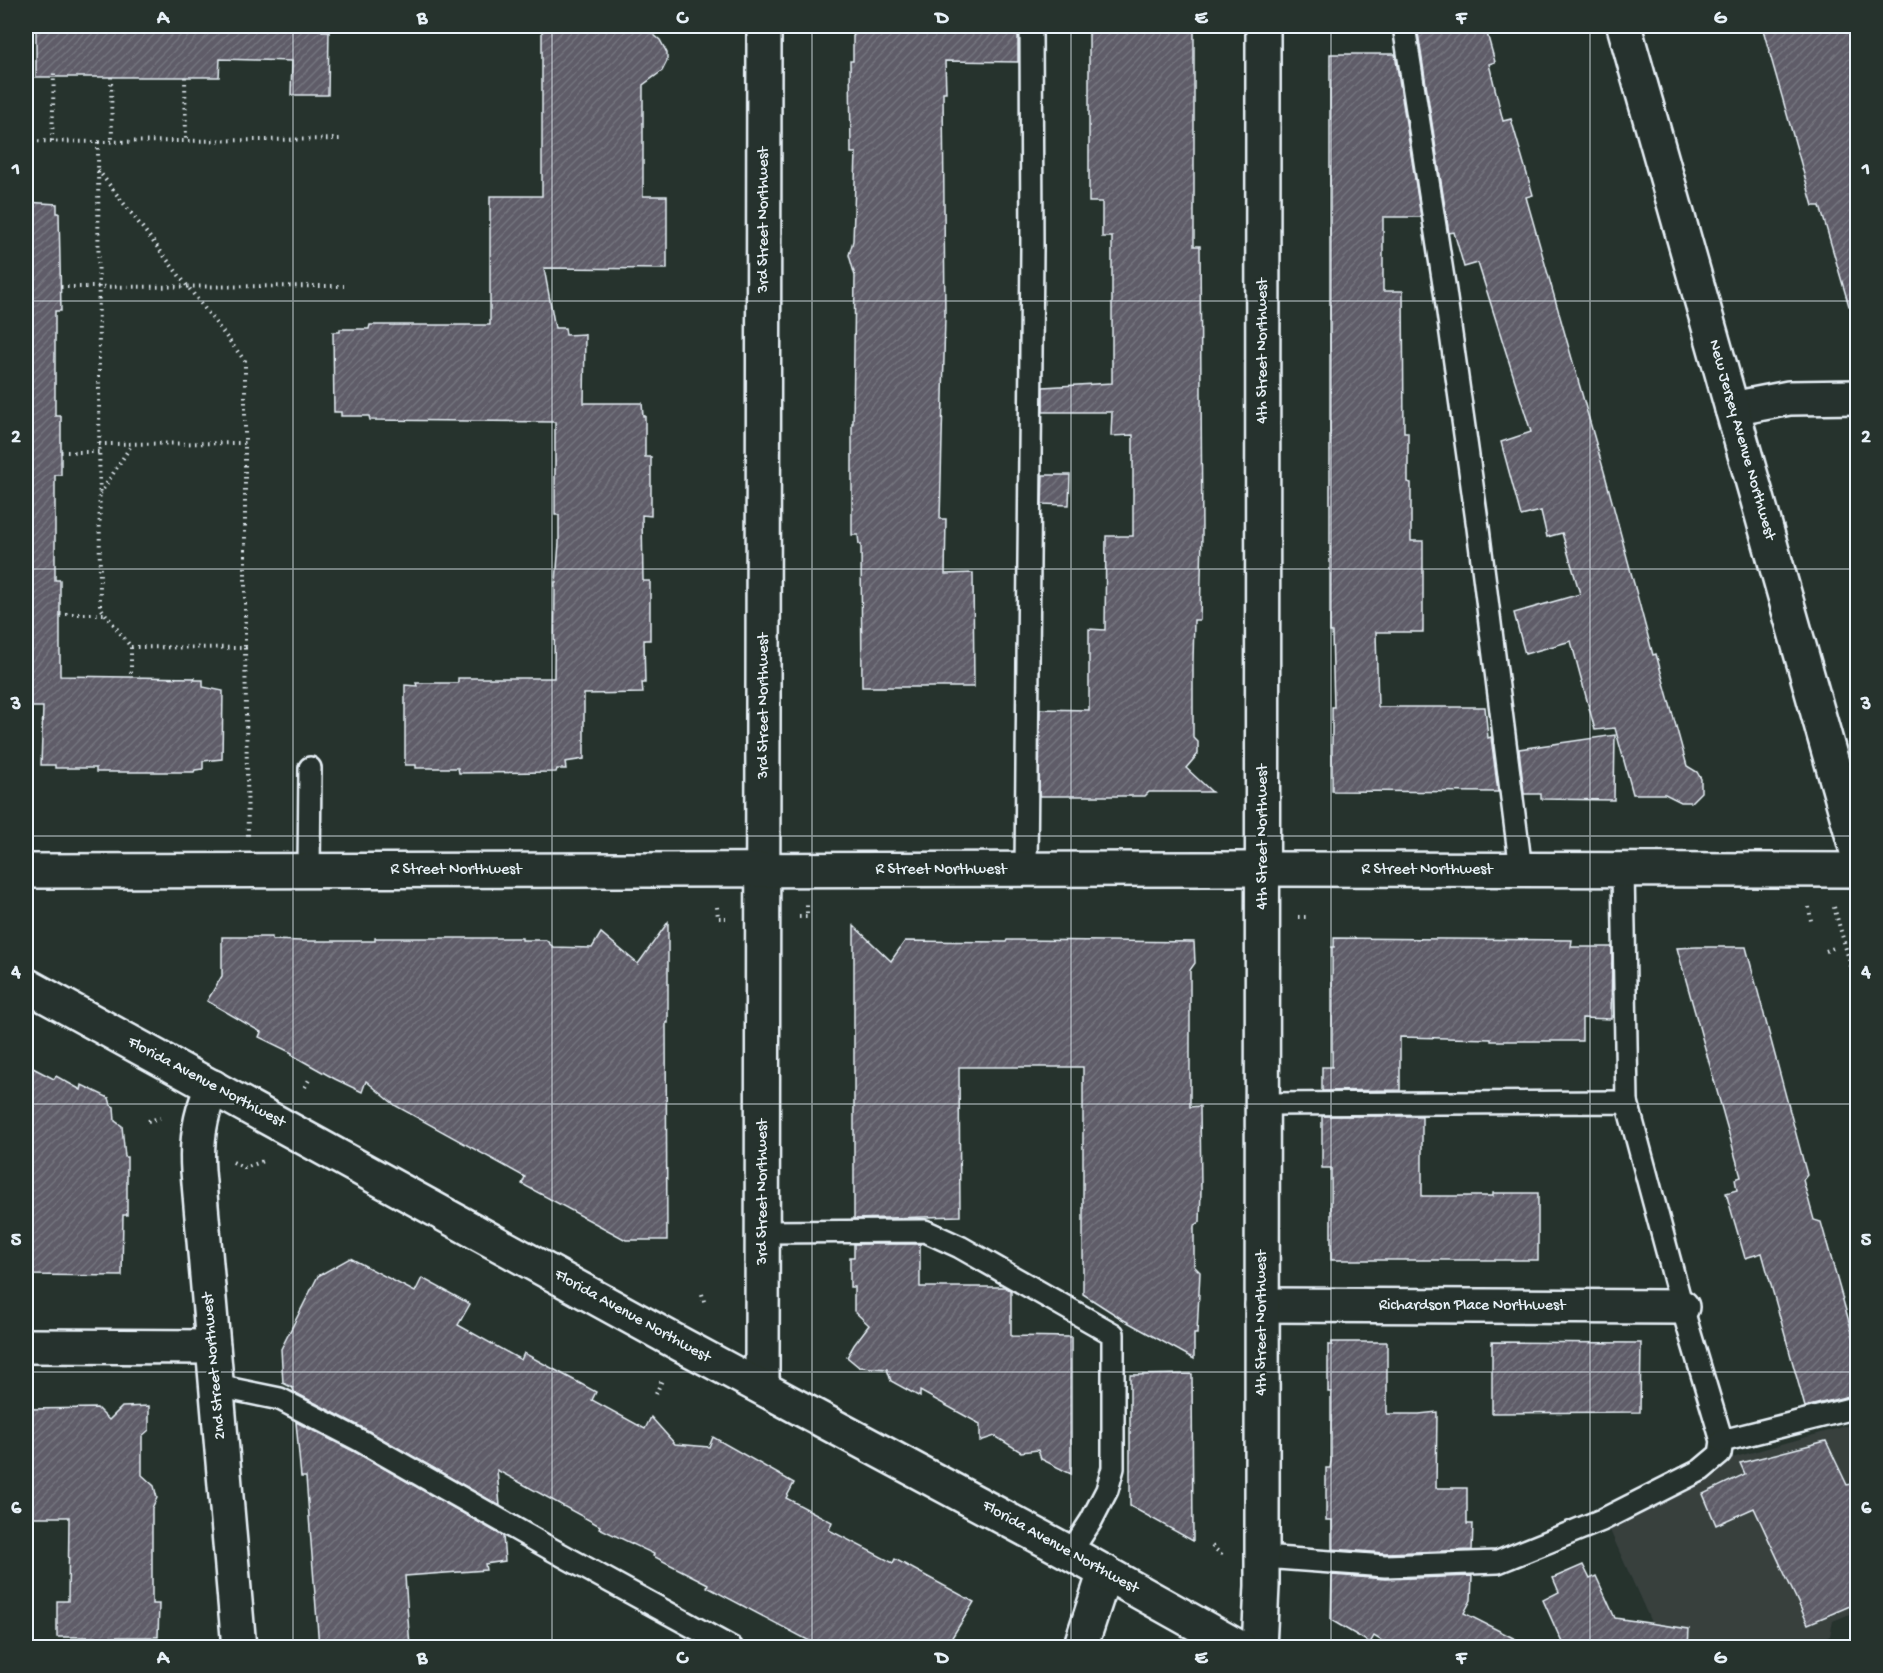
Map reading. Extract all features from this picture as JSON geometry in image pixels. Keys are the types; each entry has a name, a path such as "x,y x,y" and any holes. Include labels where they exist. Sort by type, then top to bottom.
{"street":[{"name":"3rd Street Northwest","path":"762,1387 765,26"},
{"name":"4th Street Northwest","path":"1259,1647 1262,1557 1263,26"},
{"name":"New Jersey Avenue Northwest","path":"1624,26 1857,855"},
{"path":"1732,409 1789,398 1857,397"},
{"name":"R Street Northwest","path":"26,871 1857,870"},
{"name":"Florida Avenue Northwest","path":"26,985 1240,1647"},
{"name":"2nd Street Northwest","path":"213,1087 201,1115 197,1158 239,1647"},
{"name":"Richardson Place Northwest","path":"1262,1305 1682,1307"},
{"path":"26,1346 213,1347"},
{"path":"1080,1647 1105,1572"}],"lane":[{"path":"1026,870 1032,248 1031,26"},
{"path":"1404,26 1457,374 1521,870"},
{"path":"309,871 310,768"},
{"path":"1262,1557 1385,1566 1498,1562 1602,1521 1701,1470 1720,1454 1722,1441 1682,1307 1627,1102 1623,870"},
{"path":"1262,1104 1627,1102"},
{"path":"764,1232 925,1231 960,1248 1113,1334 1113,1468 1107,1490 1091,1521 1070,1553"},
{"path":"217,1386 280,1400 361,1441 551,1549 732,1647"},
{"path":"1722,1441 1857,1407"}],"path":[{"path":"52,141 54,73"},
{"path":"111,77 111,142"},
{"path":"185,77 186,141"},
{"path":"26,141 342,139"},
{"path":"98,142 100,608 131,647 131,677"},
{"path":"98,170 245,361 245,648 248,838"},
{"path":"61,287 344,285"},
{"path":"99,444 245,443"},
{"path":"100,494 133,444"},
{"path":"61,452 99,452"},
{"path":"60,614 105,614"},
{"path":"131,647 245,648"},
{"path":"717,902 718,918 733,918"},
{"path":"796,916 807,917 807,904"},
{"path":"1808,904 1811,921"},
{"path":"1826,951 1837,947"},
{"path":"305,1086 310,1078"},
{"path":"148,1121 160,1118"},
{"path":"231,1161 245,1168 263,1161"},
{"path":"702,1294 705,1305"},
{"path":"656,1394 662,1380"},
{"path":"1212,1546 1223,1556"}],"shaded area":[{"path":"1857,1423 1857,1611 1833,1621 1830,1636 1804,1647 1662,1647 1608,1526 1702,1483 1732,1458"}],"building":[{"path":"36,26 322,27 322,31 329,31 328,95 291,95 292,61 220,59 219,77 36,77"},
{"path":"542,26 643,26 660,40 667,53 667,61 662,71 643,85 643,196 667,196 667,269 544,268 555,328 565,328 566,335 585,334 584,403 642,403 643,416 645,416 645,457 651,457 651,516 642,515 643,581 650,581 650,640 644,640 645,683 642,683 643,693 584,694 584,759 565,762 566,769 557,769 556,772 459,773 458,768 416,768 416,765 405,765 405,685 458,683 458,678 554,678 555,582 559,543 559,515 555,515 555,422 370,420 369,416 341,416 341,412 334,412 333,332 340,332 340,329 369,329 370,325 490,325 490,196 542,196"},
{"path":"861,26 1018,26 1018,62 945,61 946,92 943,92 945,316 940,519 946,519 945,574 973,573 974,687 862,687 861,544 859,544 858,535 852,535 855,276 849,255 853,241 856,153 851,153 850,61 853,61 853,36"},
{"path":"1089,26 1194,26 1194,246 1200,246 1202,535 1200,620 1194,620 1193,661 1193,737 1198,742 1198,754 1186,768 1212,792 1149,792 1145,796 1039,796 1040,709 1089,710 1089,629 1105,630 1106,536 1133,536 1133,435 1111,436 1112,412 1043,412 1043,387 1112,383 1112,237 1102,237 1102,202 1089,202"},
{"path":"1417,26 1485,26 1495,62 1489,64 1503,121 1511,119 1533,195 1526,197 1605,475 1653,655 1656,654 1687,766 1697,772 1701,779 1701,792 1691,802 1681,802 1665,794 1633,794 1615,728 1595,730 1571,641 1525,654 1514,613 1580,594 1562,533 1547,537 1541,511 1521,516 1501,442 1531,432 1478,263 1464,267 1454,232 1449,233"},
{"path":"1762,26 1857,26 1857,305 1849,306 1820,206 1813,206"},
{"path":"1330,54 1395,54 1421,217 1383,217 1383,291 1403,291 1404,432 1408,432 1411,541 1423,541 1423,632 1376,632 1378,707 1485,707 1498,792 1332,791 1332,707 1334,707 1332,632 1330,632"},
{"path":"26,202 57,204 57,213 59,213 61,311 55,311 55,416 61,416 61,475 55,475 55,580 60,580 60,676 195,678 194,680 203,680 203,687 223,691 222,759 203,761 203,769 194,772 96,772 96,768 55,768 55,765 41,765 43,707 26,707"},
{"path":"1043,475 1070,475 1069,505 1042,504"},
{"path":"1615,735 1614,800 1541,799 1541,794 1524,794 1519,749"},
{"path":"668,922 667,1240 626,1240 522,1184 525,1177 396,1106 366,1081 362,1092 335,1079 292,1053 259,1037 261,1032 207,1001 222,976 222,937 272,937 272,940 302,941 375,941 375,938 522,938 522,940 546,940 553,947 592,948 601,933 638,964"},
{"path":"854,926 891,961 905,941 1194,942 1195,963 1190,970 1190,1107 1200,1106 1201,1190 1200,1222 1194,1226 1194,1266 1200,1272 1194,1359 1122,1319 1083,1294 1083,1067 959,1067 960,1216 854,1219"},
{"path":"1334,938 1572,940 1571,947 1612,947 1611,1019 1582,1018 1582,1041 1491,1041 1491,1039 1400,1037 1400,1090 1322,1091 1322,1067 1332,1067 1332,947 1334,947"},
{"path":"1746,947 1807,1175 1803,1180 1814,1220 1821,1222 1857,1350 1857,1394 1805,1407 1762,1253 1745,1258 1726,1193 1737,1190 1735,1179 1741,1177 1677,948"},
{"path":"33,1068 54,1079 56,1076 81,1090 82,1085 109,1098 114,1107 115,1121 122,1126 125,1157 127,1157 127,1215 123,1215 122,1276 26,1275 26,1085"},
{"path":"1322,1116 1422,1116 1422,1196 1493,1196 1493,1193 1538,1193 1538,1260 1331,1260 1331,1168 1322,1168"},
{"path":"854,1244 920,1244 920,1287 1005,1287 1011,1291 1011,1336 1071,1337 1071,1474 1041,1459 1038,1450 1021,1452 995,1436 980,1441 980,1424 920,1391 920,1397 891,1381 887,1369 859,1367 847,1357 869,1325 854,1311 854,1287 850,1287 850,1257 854,1257"},
{"path":"350,1258 415,1292 422,1278 470,1304 458,1325 521,1360 524,1353 596,1392 592,1400 645,1429 651,1417 675,1444 709,1447 713,1437 794,1483 786,1498 832,1522 829,1530 893,1563 895,1559 974,1602 946,1647 821,1647 707,1587 708,1584 653,1556 654,1554 599,1528 600,1526 497,1470 500,1506 367,1430 294,1392 293,1388 283,1383 281,1349 318,1276"},
{"path":"1332,1342 1387,1342 1387,1414 1437,1412 1436,1488 1467,1488 1467,1524 1473,1524 1472,1550 1385,1553 1332,1549 1332,1520 1326,1520 1326,1468 1330,1468 1331,1461 1328,1345 1332,1345"},
{"path":"1492,1342 1641,1343 1640,1412 1492,1413"},
{"path":"1192,1374 1193,1541 1130,1506 1130,1375"},
{"path":"149,1406 149,1430 142,1436 142,1475 154,1486 157,1498 152,1508 152,1604 159,1604 158,1637 57,1637 57,1601 68,1601 69,1517 33,1517 32,1498 29,1497 29,1474 26,1472 26,1409 97,1408 109,1420 122,1407"},
{"path":"296,1422 355,1452 503,1536 505,1561 485,1564 486,1570 405,1576 410,1647 319,1647 306,1477 301,1477"},
{"path":"1826,1441 1847,1485 1857,1483 1857,1603 1808,1624 1754,1508 1716,1525 1703,1494 1745,1474 1740,1463"},
{"path":"1583,1565 1590,1579 1596,1576 1615,1618 1689,1629 1688,1647 1564,1647 1543,1600 1559,1592 1553,1578"},
{"path":"1332,1575 1385,1579 1472,1576 1471,1600 1464,1613 1531,1647 1392,1647 1374,1636 1370,1643 1331,1620"}]}
